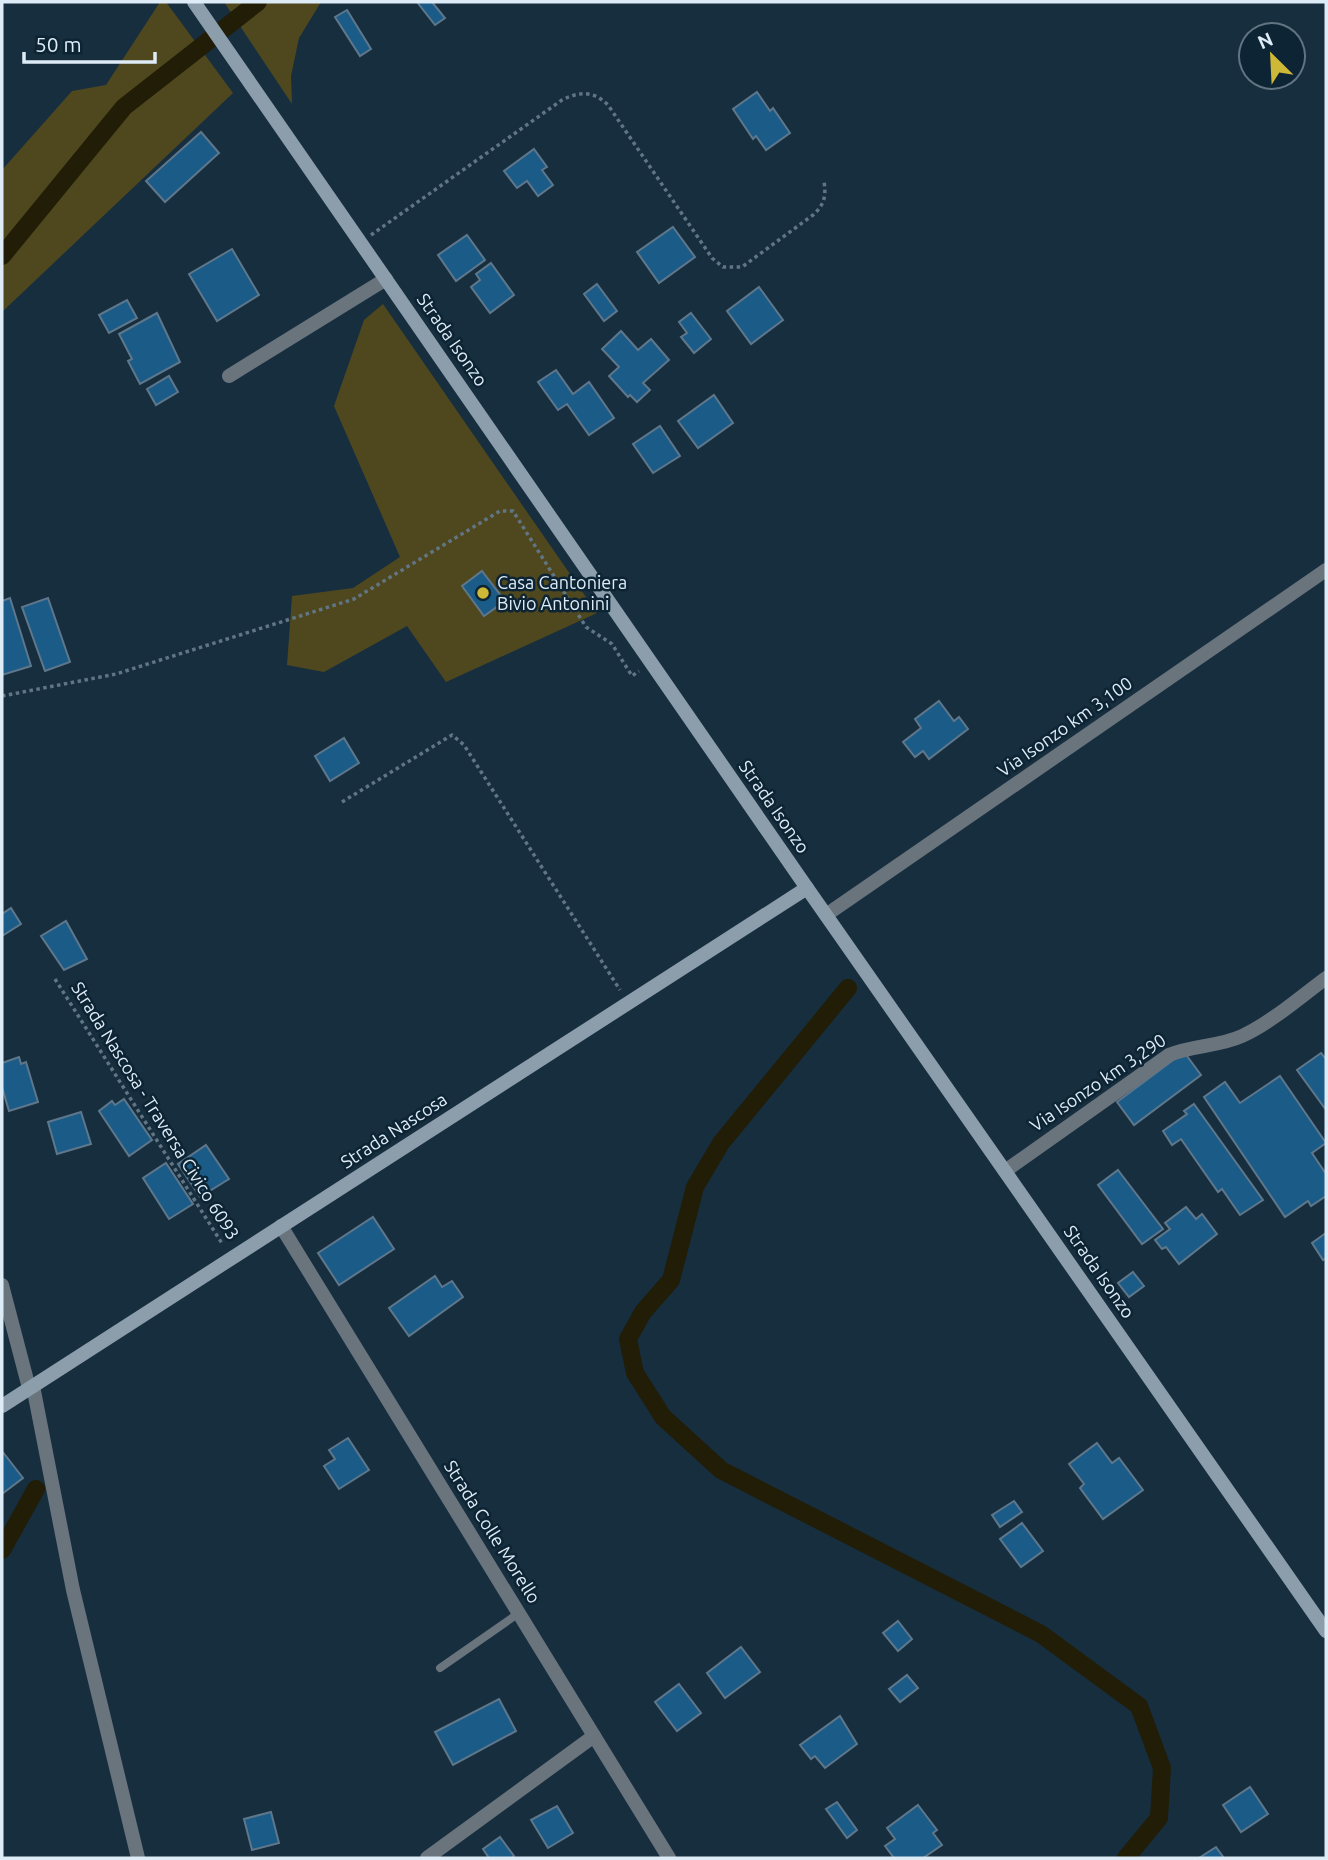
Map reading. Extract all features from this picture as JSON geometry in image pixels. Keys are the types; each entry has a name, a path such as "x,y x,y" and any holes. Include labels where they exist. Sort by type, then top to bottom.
{"main road":[{"name":"Strada Isonzo","path":"194,2 807,888 1326,1631"},
{"name":"Strada Nascosa","path":"2,1406 807,888"}],"street":[{"path":"229,376 386,279"},
{"name":"Via Isonzo km 3,100","path":"827,915 1326,570"},
{"name":"Via Isonzo km 3,290","path":"1005,1171 1169,1055 1241,1037 1326,978"},
{"name":"Strada Colle Morello","path":"281,1226 669,1858"},
{"path":"2,1284 31,1387 73,1590 138,1858"},
{"path":"427,1858 594,1736"}],"lane":[{"path":"440,1668 519,1613"}],"path":[{"path":"361,242 574,94 591,94 608,105 712,258 723,267 742,267 813,215 825,198 824,181"},
{"path":"2,696 116,674 354,599 500,511 513,511 586,627 612,644 632,677 652,663"},
{"path":"342,802 452,735 464,745 628,1003"},
{"name":"Strada Nascosa - Traversa Civico 6093","path":"55,979 232,1259"}],"shaded area":[{"path":"160,2 166,2 233,93 2,312 2,170 72,91 106,85"},
{"path":"224,2 321,2 299,38 291,76 292,104"},
{"path":"383,304 597,613 446,682 407,626 324,672 287,665 292,596 353,588 400,557 334,406 364,320"}],"building":[{"path":"417,2 432,2 445,18 435,25"},
{"path":"347,10 371,49 360,56 335,17"},
{"path":"757,92 770,111 773,108 790,133 766,150 756,136 753,139 733,109"},
{"path":"201,132 219,153 165,202 146,181"},
{"path":"534,149 547,167 542,170 553,185 538,196 527,181 517,188 504,171"},
{"path":"673,227 695,257 659,283 637,252"},
{"path":"467,235 485,260 456,281 438,255"},
{"path":"232,249 259,295 217,321 189,274"},
{"path":"491,263 514,295 490,313 471,287 480,280 476,274"},
{"path":"597,284 617,311 604,321 584,294"},
{"path":"759,287 783,320 751,344 727,311"},
{"path":"127,300 137,318 109,333 99,315"},
{"path":"157,313 180,362 140,384 128,361 132,359 119,334"},
{"path":"691,313 711,339 694,353 681,337 687,333 679,322"},
{"path":"621,331 638,350 651,339 669,360 643,383 650,390 637,402 630,395 628,397 609,376 619,367 602,349"},
{"path":"556,370 573,394 589,382 614,418 589,435 567,404 558,410 538,382"},
{"path":"169,376 178,392 156,405 147,389"},
{"path":"714,395 733,423 698,448 678,421"},
{"path":"660,426 680,456 653,473 633,444"},
{"name":"Casa Cantoniera Bivio Antonini","path":"482,571 505,601 484,616 462,586"},
{"path":"10,598 31,666 2,675 2,601"},
{"path":"48,598 70,662 45,671 22,607"},
{"path":"939,701 954,721 959,717 968,729 929,759 923,751 915,757 903,742 921,728 915,719"},
{"path":"344,738 359,763 330,781 315,756"},
{"path":"11,908 21,924 2,936 2,914"},
{"path":"66,921 87,959 64,970 41,936"},
{"path":"1184,1052 1201,1075 1134,1125 1117,1102"},
{"path":"1321,1053 1326,1059 1326,1110 1297,1070"},
{"path":"19,1057 21,1064 26,1062 38,1102 9,1111 2,1087 2,1063"},
{"path":"1280,1076 1326,1143 1312,1153 1326,1174 1326,1196 1311,1206 1308,1201 1285,1217 1204,1097 1225,1082 1240,1103"},
{"path":"124,1099 152,1140 129,1156 99,1111 112,1101 115,1105"},
{"path":"1194,1104 1263,1200 1240,1215 1222,1189 1218,1192 1181,1139 1172,1145 1163,1131 1187,1114 1184,1111"},
{"path":"81,1112 91,1144 57,1154 48,1122"},
{"path":"206,1145 229,1179 200,1197 178,1164"},
{"path":"166,1163 193,1204 169,1219 143,1178"},
{"path":"1118,1170 1163,1229 1142,1244 1098,1185"},
{"path":"1186,1207 1196,1219 1202,1214 1217,1234 1179,1264 1166,1247 1162,1249 1155,1240 1170,1229 1165,1223"},
{"path":"373,1217 394,1249 339,1285 318,1253"},
{"path":"1326,1233 1326,1258 1323,1260 1312,1243"},
{"path":"1133,1272 1144,1286 1129,1297 1118,1283"},
{"path":"435,1276 442,1287 452,1281 463,1297 409,1336 389,1308"},
{"path":"348,1438 369,1470 339,1489 324,1466 335,1459 329,1450"},
{"path":"1097,1443 1112,1463 1119,1458 1143,1490 1103,1519 1080,1488 1084,1484 1069,1464"},
{"path":"2,1451 23,1478 2,1494"},
{"path":"1014,1501 1022,1512 1000,1527 992,1515"},
{"path":"1022,1523 1043,1551 1021,1567 1000,1539"},
{"path":"898,1621 912,1639 898,1651 883,1633"},
{"path":"741,1647 760,1672 725,1698 707,1673"},
{"path":"907,1675 918,1688 900,1702 889,1689"},
{"path":"679,1684 701,1713 677,1731 655,1702"},
{"path":"499,1699 516,1731 453,1765 435,1732"},
{"path":"840,1716 857,1744 825,1768 815,1756 811,1759 800,1745"},
{"path":"1250,1787 1268,1814 1241,1832 1223,1805"},
{"path":"837,1802 857,1830 847,1838 826,1809"},
{"path":"918,1805 937,1830 933,1833 942,1845 923,1858 894,1858 885,1846 895,1839 887,1828"},
{"path":"557,1806 573,1833 548,1848 531,1820"},
{"path":"271,1812 279,1843 252,1850 244,1819"},
{"path":"500,1837 514,1856 489,1858 483,1849"},
{"path":"1216,1847 1224,1858 1199,1858"}],"waterway":[{"path":"2,256 124,107 258,2"},
{"path":"848,988 721,1143 695,1187 671,1280 643,1312 628,1339 635,1373 663,1417 721,1470 1041,1634 1139,1706 1162,1768 1159,1818 1126,1858"},
{"path":"2,1550 36,1489"}],"place":[{"name":"Casa Cantoniera Bivio Antonini","path":"483,593"}]}
